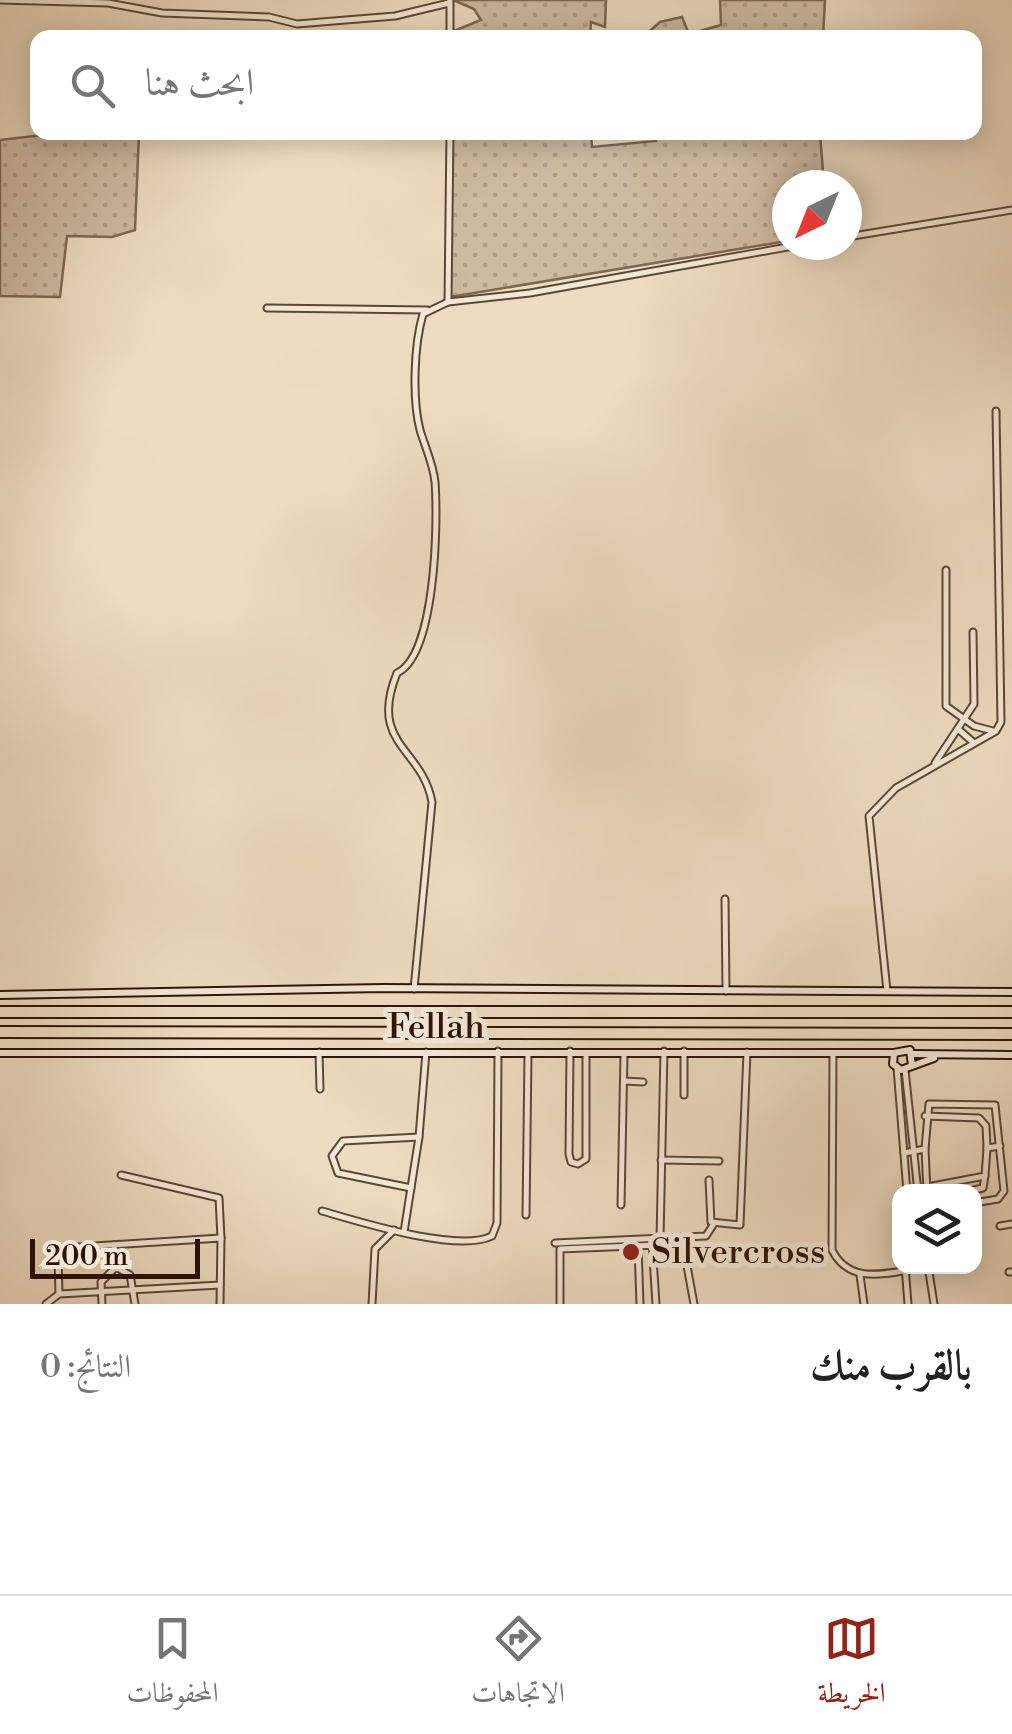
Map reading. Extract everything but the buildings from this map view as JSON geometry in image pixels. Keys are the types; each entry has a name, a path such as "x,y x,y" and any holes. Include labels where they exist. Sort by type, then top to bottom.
{"highway":[{"path":"0,1012 1012,1012"},
{"path":"0,1032 1012,1034"}],"street":[{"path":"0,0 108,2 162,13 270,17 297,24 394,16 449,2 450,30"},
{"path":"448,302 450,140"},
{"path":"862,235 1012,210"},
{"path":"267,308 427,310 448,302 530,293 772,250"},
{"path":"414,989 432,802 429,785 391,730 388,702 397,672 410,665 422,644 432,557 434,479 418,404 421,322 427,310"},
{"path":"887,991 868,822 886,796 996,731 1002,722 996,410"},
{"path":"946,570 946,706 979,729 996,731"},
{"path":"933,766 974,704 973,632"},
{"path":"958,729 974,743"},
{"path":"725,899 726,992"},
{"path":"0,995 414,989 1012,992"},
{"name":"Fellah","path":"0,1052 624,1050 872,1055 894,1053 902,1048 913,1054 1012,1055"},
{"path":"621,1205 624,1050"},
{"path":"322,1211 419,1237 478,1242 495,1233 498,1051"},
{"path":"526,1215 527,1051"},
{"path":"570,1051 569,1154 571,1162 578,1164 586,1159 586,1051"},
{"path":"660,1239 664,1051"},
{"path":"684,1051 684,1096"},
{"path":"714,1225 735,1227 743,1218 747,1051"},
{"path":"319,1052 320,1089"},
{"path":"404,1232 419,1137 426,1052"},
{"path":"832,1053 829,1244 840,1266 860,1275 892,1271"},
{"path":"894,1053 902,1067 917,1184"},
{"path":"906,1184 902,1067 913,1054"},
{"name":"Fellah","path":"872,1055 902,1067 940,1055"},
{"path":"624,1081 643,1082"},
{"path":"927,1184 925,1116 931,1102 993,1103 998,1110 1002,1195 982,1200"},
{"path":"925,1116 982,1120 987,1148 982,1188"},
{"path":"411,1188 338,1173 332,1156 342,1140 419,1137"},
{"path":"987,1148 1000,1146"},
{"path":"904,1153 925,1150"},
{"path":"662,1160 720,1161"},
{"path":"120,1175 215,1195 221,1200 220,1304"},
{"path":"947,1184 985,1176"},
{"path":"967,1179 968,1184"},
{"path":"652,1242 706,1236 714,1225 709,1180"},
{"path":"1000,1226 1012,1224"},
{"path":"372,1304 375,1249 395,1230"},
{"path":"58,1294 59,1250 221,1238"},
{"path":"652,1242 656,1304"},
{"path":"560,1304 560,1249 652,1242 686,1247 694,1304"},
{"path":"555,1243 638,1243"},
{"path":"638,1243 640,1304"},
{"path":"114,1244 116,1267"},
{"path":"116,1267 130,1275 136,1304"},
{"path":"102,1304 104,1276 116,1267"},
{"path":"905,1274 908,1304"},
{"path":"929,1274 934,1304"},
{"path":"860,1275 864,1304"},
{"path":"46,1304 58,1294 220,1285"}],"shaded area":[{"path":"453,0 606,0 605,27 591,22 590,30 456,30 481,20 474,9"},
{"path":"720,0 825,0 823,30 703,30 721,25"},
{"path":"682,17 687,30 651,30 660,22"},
{"path":"30,136 30,140 139,140 135,230 112,237 67,236 60,297 0,296 0,140"},
{"path":"452,140 592,140 592,147 656,140 821,140 823,170 772,170 772,243 450,297"}],"place":[{"name":"Silvercross","path":"631,1252"}]}
